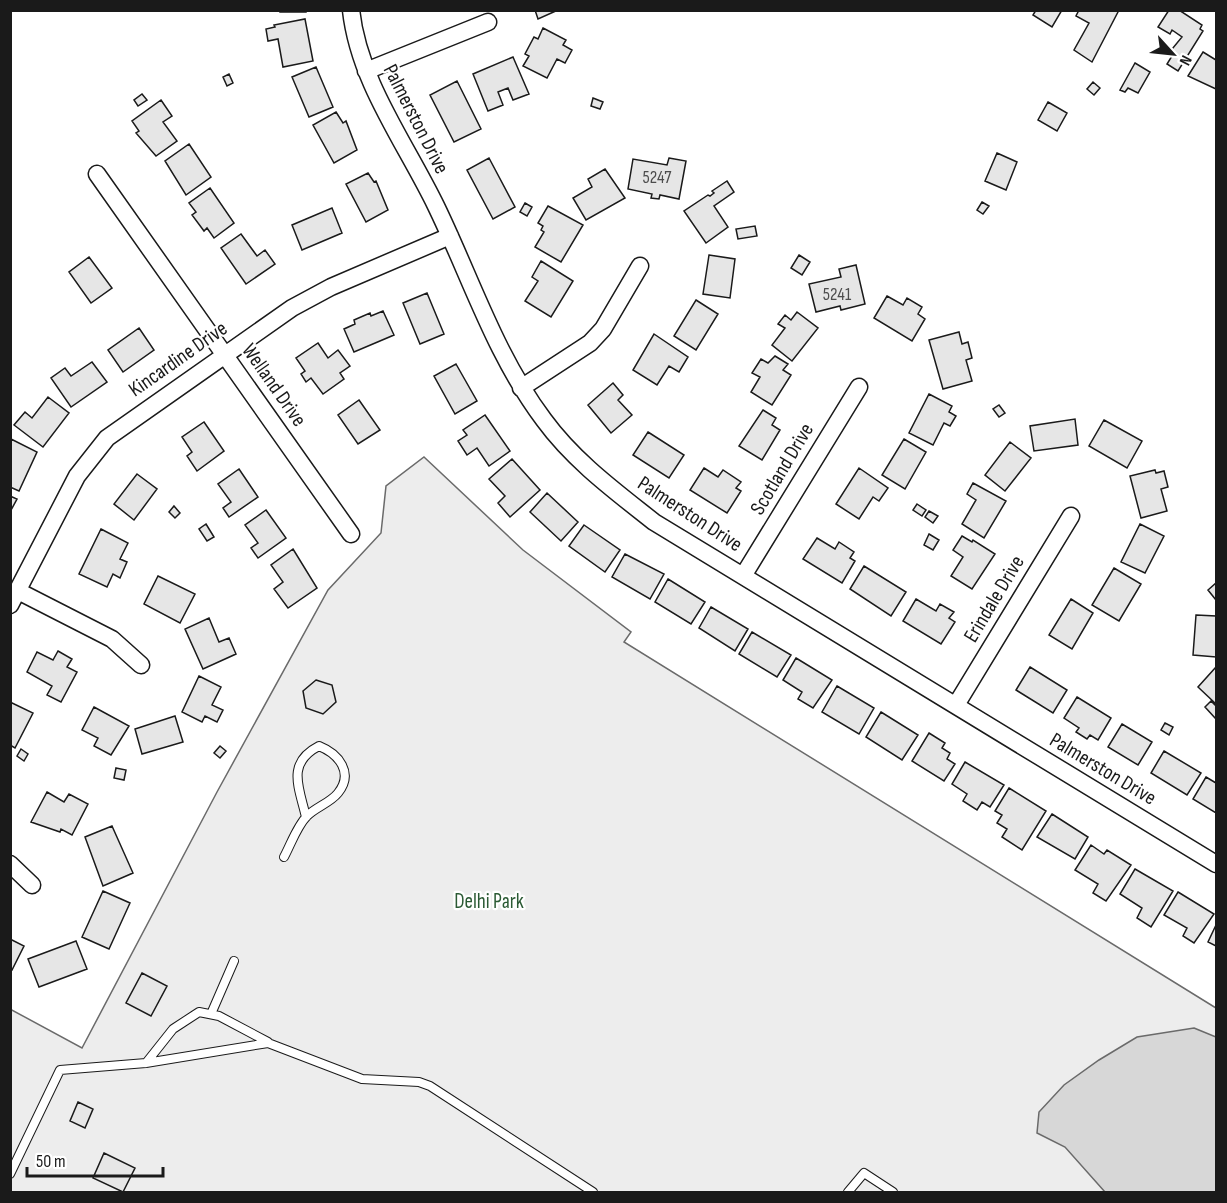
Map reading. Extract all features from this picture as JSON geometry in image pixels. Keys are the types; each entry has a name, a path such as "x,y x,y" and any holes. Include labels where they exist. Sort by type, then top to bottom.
{"street":[{"name":"Palmerston Drive","path":"351,10 366,71 450,236 497,346 521,388 545,423 598,478 654,522 1216,864"},
{"path":"366,71 488,22"},
{"name":"Welland Drive","path":"97,174 351,534"},
{"name":"Kincardine Drive","path":"14,598 77,476 91,456 126,423 292,308 331,287 450,236"},
{"path":"521,388 590,343 603,329 640,266"},
{"name":"Scotland Drive","path":"743,576 859,387"},
{"name":"Erindale Drive","path":"956,705 1071,516"},
{"path":"14,598 112,639 141,665"},
{"path":"10,864 32,885"}],"lane":[{"path":"284,857 306,817 338,793 345,777 342,762 332,751 319,746 305,753 297,768 306,817"},
{"path":"211,1014 234,962"},
{"path":"146,1063 173,1029 198,1012 219,1016 268,1043 362,1079 419,1082 430,1086 593,1192"},
{"path":"10,1174 60,1070 146,1063 268,1043"},
{"path":"849,1192 864,1173 893,1192"}],"green space":[{"name":"Delhi Park","path":"424,457 523,550 631,632 624,642 1216,1008 1216,1192 11,1192 10,1009 82,1048 217,792 328,590 381,533 386,486"}],"shaded area":[{"path":"1194,1028 1216,1037 1216,1192 1105,1192 1065,1147 1037,1133 1039,1112 1064,1085 1099,1060 1137,1037"}],"building":[{"path":"280,10 306,10 306,12 280,12"},
{"path":"535,10 558,10 538,19"},
{"path":"1036,10 1062,10 1052,27 1033,15"},
{"path":"1079,10 1119,10 1092,62 1074,50 1089,23 1076,16"},
{"path":"1169,10 1179,10 1202,25 1200,29 1203,31 1178,71 1167,64 1172,56 1168,54 1182,37 1172,30 1170,34 1158,27"},
{"path":"305,19 313,61 283,67 278,39 268,41 266,29 275,27 274,25"},
{"path":"543,28 566,40 563,45 572,50 565,63 557,59 547,78 523,66 529,56 525,54 534,37 538,39"},
{"path":"1203,52 1216,60 1216,89 1188,76"},
{"path":"513,57 529,94 513,100 508,88 498,92 503,105 488,111 473,74"},
{"path":"1135,63 1150,72 1138,93 1128,88 1125,92 1120,90"},
{"path":"316,67 333,107 309,117 292,77"},
{"path":"229,74 233,83 227,86 223,77"},
{"path":"457,81 481,129 454,142 430,95"},
{"path":"1093,82 1100,88 1094,95 1087,89"},
{"path":"142,94 147,100 138,106 134,100"},
{"path":"593,98 603,102 600,109 591,106"},
{"path":"161,100 172,116 163,122 177,141 156,156 136,133 139,131 132,121"},
{"path":"1048,102 1067,113 1057,131 1038,120"},
{"path":"336,112 343,123 346,121 357,150 334,163 313,125"},
{"path":"189,144 211,177 186,195 165,161"},
{"path":"997,153 1017,162 1006,190 985,181"},
{"path":"489,158 515,207 493,219 467,170"},
{"path":"669,158 686,161 679,199 660,195 659,199 651,198 652,194 628,189 633,159 667,165"},
{"path":"605,169 625,198 586,220 573,198 592,187 588,179"},
{"path":"368,173 374,182 376,181 388,210 366,222 346,184"},
{"path":"727,181 734,192 714,206 728,227 706,243 684,211 708,195 710,196 714,193 712,191"},
{"path":"210,188 234,223 214,238 207,228 204,231 192,215 196,212 189,203"},
{"path":"982,202 989,206 983,214 977,210"},
{"path":"525,203 532,207 527,216 520,212"},
{"path":"548,206 583,225 561,262 535,247 544,232 541,230 543,226 538,223"},
{"path":"332,208 342,233 302,250 292,225"},
{"path":"755,226 757,236 738,239 736,229"},
{"path":"241,234 257,256 265,250 275,264 246,284 221,248"},
{"path":"709,255 735,259 730,298 703,294"},
{"path":"799,255 810,262 802,275 791,268"},
{"path":"89,257 112,288 91,303 69,272"},
{"path":"541,261 573,281 551,317 525,301 538,281 532,277"},
{"path":"856,265 865,304 841,310 840,306 816,312 809,284 841,277 839,269"},
{"path":"427,293 444,334 420,344 403,303"},
{"path":"887,296 903,305 907,298 922,307 918,314 925,319 912,341 874,318"},
{"path":"696,300 718,314 696,350 674,336"},
{"path":"383,311 394,335 354,352 344,329 355,324 354,320 370,313 371,316"},
{"path":"797,312 818,328 792,361 772,345 785,328 778,324 785,315 791,320"},
{"path":"139,328 154,350 123,372 108,350"},
{"path":"959,332 962,344 968,342 972,358 966,360 972,381 943,389 929,340"},
{"path":"654,334 688,357 679,372 669,366 657,385 633,370"},
{"path":"318,343 328,358 338,350 350,366 340,373 344,379 323,394 311,378 306,382 301,374 305,371 296,358"},
{"path":"775,356 788,364 783,370 791,375 772,405 751,392 760,377 752,373 761,359 768,363"},
{"path":"92,362 107,382 71,407 51,378 65,368 71,376"},
{"path":"456,364 477,401 455,414 434,376"},
{"path":"613,383 623,395 618,400 632,415 611,433 588,405"},
{"path":"929,394 952,406 949,412 956,416 950,426 944,423 933,445 909,433"},
{"path":"48,397 69,413 43,447 14,425 25,412 32,418"},
{"path":"359,400 380,430 358,444 338,415"},
{"path":"999,405 1005,413 999,417 993,409"},
{"path":"763,410 776,418 772,425 780,430 762,460 739,446"},
{"path":"485,415 510,451 489,466 477,448 467,455 458,441 467,435 463,430"},
{"path":"1075,419 1078,445 1034,451 1030,426"},
{"path":"1104,420 1142,441 1127,468 1089,446"},
{"path":"204,422 224,451 197,471 187,456 192,452 182,437"},
{"path":"648,432 684,455 669,478 633,455"},
{"path":"11,439 37,452 19,491 10,487"},
{"path":"904,439 926,452 905,489 882,475"},
{"path":"1010,442 1031,458 1005,491 985,475"},
{"path":"512,459 540,490 510,517 498,503 505,496 489,479"},
{"path":"704,468 718,477 723,470 741,482 736,488 741,491 727,513 690,490"},
{"path":"859,468 888,488 879,501 873,497 859,519 836,504"},
{"path":"239,469 258,497 229,517 223,508 231,502 218,484"},
{"path":"1155,470 1156,473 1164,471 1168,487 1161,489 1167,511 1141,518 1130,476"},
{"path":"137,474 157,489 134,520 114,504"},
{"path":"973,483 1006,501 984,538 962,524 976,500 967,494"},
{"path":"547,493 578,522 561,541 530,512"},
{"path":"10,496 17,499 10,512"},
{"path":"917,504 926,510 922,516 913,510"},
{"path":"174,506 180,513 175,518 169,512"},
{"path":"266,510 286,538 258,558 251,548 258,543 245,525"},
{"path":"929,511 938,516 933,523 925,517"},
{"path":"206,524 214,537 207,541 199,529"},
{"path":"1140,524 1164,536 1145,573 1121,562"},
{"path":"584,525 620,550 605,572 569,546"},
{"path":"101,529 128,543 120,559 127,562 120,578 113,574 107,587 79,574"},
{"path":"929,534 939,540 933,550 924,545"},
{"path":"962,536 995,554 972,589 951,576 963,557 953,550"},
{"path":"817,538 835,549 839,542 854,552 850,558 855,561 842,583 803,559"},
{"path":"293,549 317,588 288,608 274,589 283,582 271,565"},
{"path":"625,554 664,574 650,599 612,577"},
{"path":"864,566 906,592 891,616 850,589"},
{"path":"1114,568 1141,584 1119,621 1092,605"},
{"path":"158,576 195,594 180,623 144,604"},
{"path":"668,579 705,602 691,624 655,602"},
{"path":"1216,583 1216,600 1208,590"},
{"path":"916,599 936,611 940,604 954,612 949,618 955,622 941,644 903,621"},
{"path":"1071,599 1093,613 1072,649 1049,635"},
{"path":"711,607 748,629 735,651 699,628"},
{"path":"1196,615 1216,616 1216,657 1193,655"},
{"path":"209,618 219,642 229,638 236,654 203,669 185,629"},
{"path":"752,632 791,655 777,677 739,654"},
{"path":"58,651 72,659 67,667 77,672 61,702 47,695 52,686 27,672 37,652 53,660"},
{"path":"796,658 832,680 813,708 798,699 802,692 783,680"},
{"path":"1030,667 1067,690 1053,713 1016,690"},
{"path":"1216,667 1216,704 1198,687"},
{"path":"199,676 221,687 212,705 223,710 217,722 205,716 202,722 182,712"},
{"path":"316,680 332,685 336,702 323,714 306,708 303,691"},
{"path":"837,686 874,708 859,734 822,712"},
{"path":"1077,697 1111,718 1098,740 1090,735 1087,739 1076,732 1079,728 1064,718"},
{"path":"1211,701 1216,706 1216,719 1205,707"},
{"path":"10,702 33,713 15,748 10,745"},
{"path":"94,707 129,726 111,755 94,746 98,738 82,730"},
{"path":"881,712 918,735 902,760 866,737"},
{"path":"175,716 183,742 142,754 135,729"},
{"path":"1165,723 1173,727 1169,735 1161,730"},
{"path":"1122,724 1152,742 1138,765 1108,747"},
{"path":"929,733 945,743 942,748 950,753 947,759 955,764 944,781 912,761"},
{"path":"220,746 226,751 220,758 214,753"},
{"path":"21,749 28,754 24,761 17,756"},
{"path":"1164,751 1201,773 1187,795 1151,773"},
{"path":"965,762 1004,785 990,807 982,802 977,810 963,801 967,794 952,784"},
{"path":"116,768 126,770 124,780 114,778"},
{"path":"1206,777 1216,783 1216,813 1193,799"},
{"path":"1009,788 1046,811 1022,850 1002,837 1007,829 997,823 1002,815 995,811"},
{"path":"47,792 64,802 69,794 88,804 72,835 61,829 60,832 31,822"},
{"path":"1052,814 1088,837 1075,859 1037,837"},
{"path":"112,826 133,873 103,886 85,837"},
{"path":"1091,845 1104,854 1107,850 1131,865 1106,901 1093,893 1098,884 1075,870"},
{"path":"1135,869 1173,891 1151,927 1137,918 1142,908 1120,894"},
{"path":"103,891 130,903 109,949 82,937"},
{"path":"1178,892 1214,914 1194,943 1183,936 1187,928 1164,915"},
{"path":"1216,925 1216,946 1208,942"},
{"path":"10,939 24,946 12,970 10,969"},
{"path":"76,941 87,969 39,987 28,959"},
{"path":"142,973 167,986 151,1016 126,1003"},
{"path":"78,1102 93,1109 85,1128 70,1121"},
{"path":"104,1153 135,1168 123,1192 93,1178"}]}
